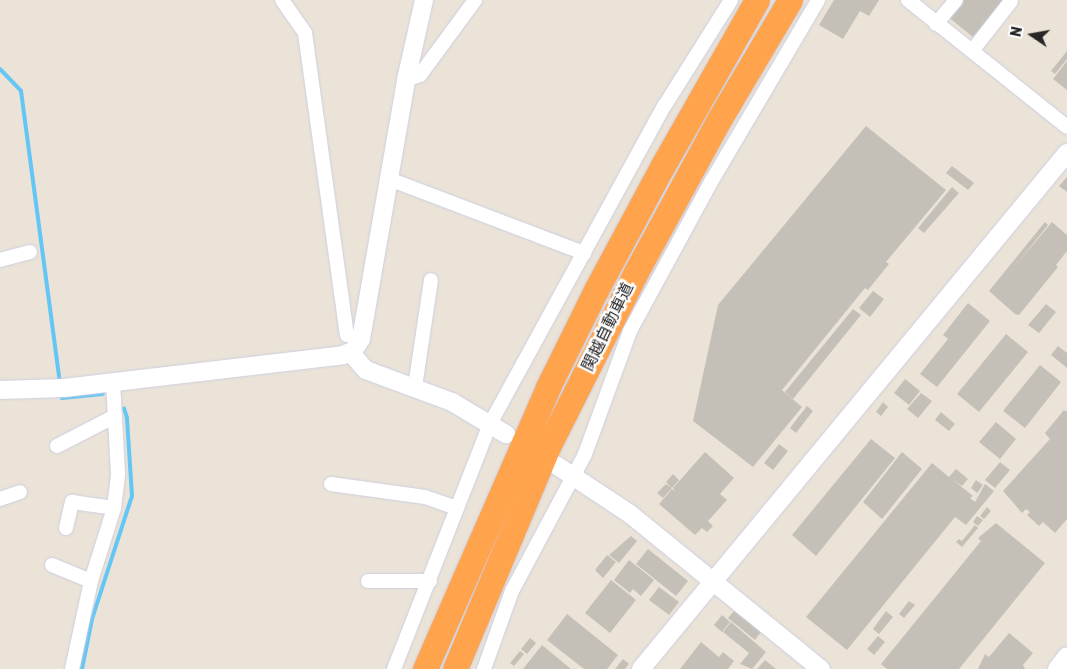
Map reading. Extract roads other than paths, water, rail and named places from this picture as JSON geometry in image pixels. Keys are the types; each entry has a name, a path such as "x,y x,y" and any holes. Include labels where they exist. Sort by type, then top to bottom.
{"highway":[{"name":"関越自動車道","path":"425,669 536,414 592,299 662,166 757,0"},
{"name":"関越自動車道","path":"455,669 547,449 636,272 720,118 790,0"}],"street":[{"path":"282,0 305,33 346,335"},
{"path":"351,353 360,339 406,80 424,0"},
{"path":"406,80 420,75 474,0"},
{"path":"394,669 490,424 665,106 731,0"},
{"path":"484,669 512,591 574,475 630,331 711,182 818,0"},
{"path":"908,0 1067,127"},
{"path":"936,24 956,0"},
{"path":"972,50 1011,0"},
{"path":"641,669 713,579 1067,153"},
{"path":"389,179 584,253"},
{"path":"0,260 30,252"},
{"path":"415,387 431,280"},
{"path":"0,390 60,388 351,353"},
{"path":"351,353 366,370 452,402 506,434"},
{"path":"72,669 90,581 114,508 118,474 113,382"},
{"path":"58,446 115,416"},
{"path":"556,465 574,475 630,514 713,579 821,669"},
{"path":"330,484 425,497 457,508"},
{"path":"0,499 20,492"},
{"path":"66,528 72,502 114,508"},
{"path":"52,565 90,581"},
{"path":"368,581 430,581"},
{"path":"1057,669 1067,656"}],"waterway":[{"path":"0,69 21,91 60,385"},
{"path":"62,394 62,398 103,394"},
{"path":"82,669 92,619 132,496 127,418 124,408"}]}
